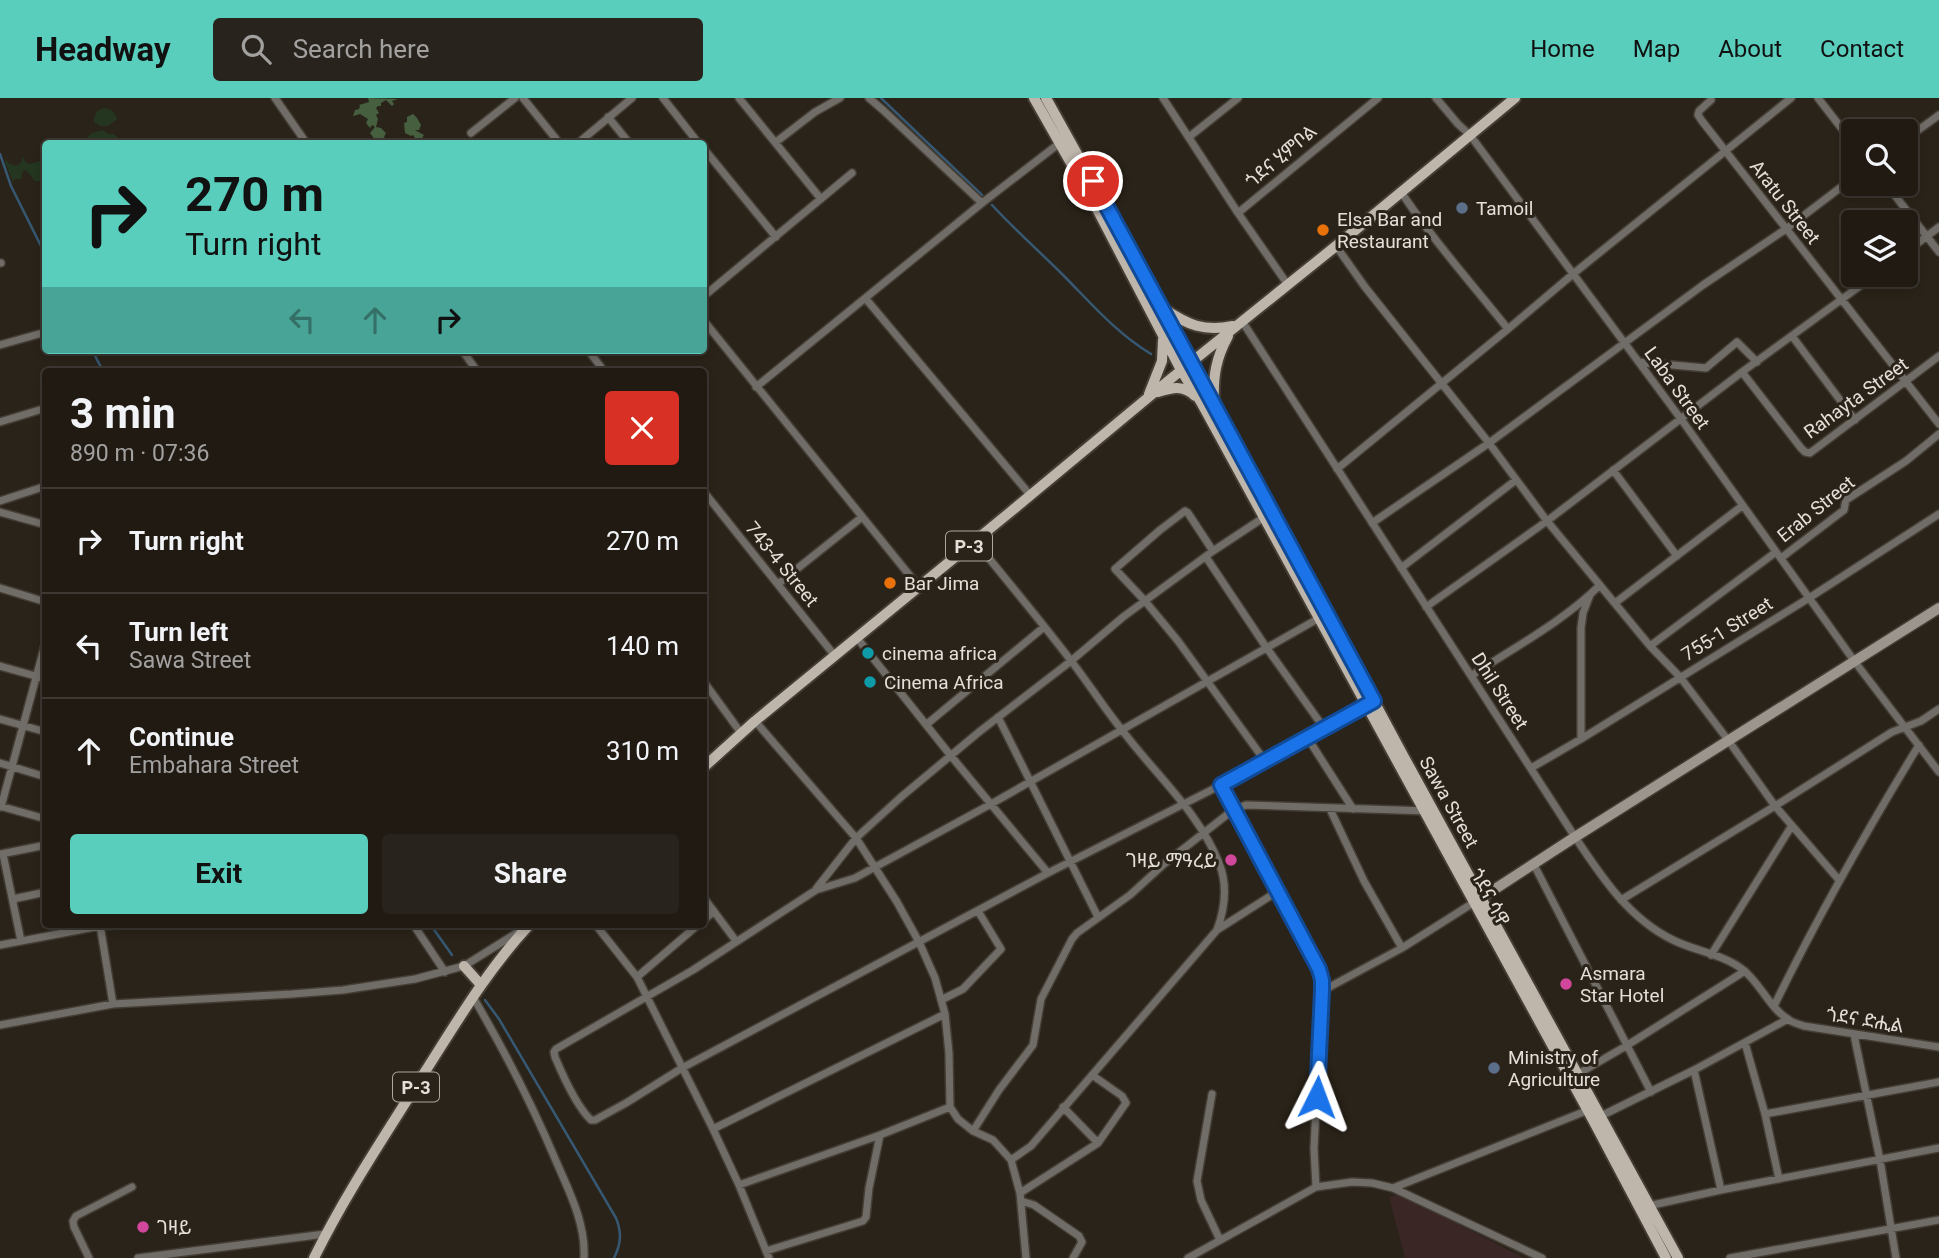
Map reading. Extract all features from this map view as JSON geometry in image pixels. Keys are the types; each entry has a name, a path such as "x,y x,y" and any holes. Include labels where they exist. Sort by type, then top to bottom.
{"main road":[{"path":"1034,98 1064,140"},
{"path":"1046,98 1097,209 1181,370 1268,515"},
{"name":"P-3","path":"707,764 755,721 1515,98"},
{"name":"Sawa Street","path":"1064,140 1192,362 1268,515 1370,704 1477,900 1578,1074 1644,1206 1678,1258"},
{"path":"1161,307 1181,320 1199,327 1220,329 1236,326"},
{"path":"1214,404 1216,359 1236,326"},
{"path":"1150,396 1163,361 1163,334"},
{"path":"1150,396 1175,387 1190,391 1201,402"},
{"name":"ጎደና ሳዋ","path":"1477,900 1595,1111"},
{"name":"P-3","path":"314,1258 325,1234 375,1150 473,997 526,928"},
{"path":"464,966 481,985"},
{"path":"1644,1206 1666,1258"}],"street":[{"path":"275,98 304,140"},
{"path":"471,132 515,98"},
{"path":"523,98 558,140"},
{"path":"581,140 632,98"},
{"path":"663,98 696,140"},
{"path":"739,98 821,199"},
{"path":"776,142 815,112 840,98"},
{"path":"869,98 982,203"},
{"path":"1163,98 1288,285"},
{"path":"1189,137 1238,98"},
{"name":"ጎደና ሂምቦል","path":"1238,213 1378,98"},
{"name":"Laba Street","path":"1436,98 1470,135 1681,419 1855,662 1939,772"},
{"path":"1337,469 1791,98"},
{"path":"1818,98 1841,128"},
{"name":"Aratu Street","path":"1711,100 1698,115 1939,424"},
{"path":"1918,130 1939,114"},
{"path":"608,117 627,140"},
{"path":"756,387 982,203 1064,140"},
{"path":"707,153 775,237"},
{"path":"707,294 852,173"},
{"path":"1372,523 1489,443 1841,187"},
{"path":"1401,192 1434,238 1508,329"},
{"path":"1895,196 1939,252"},
{"path":"1918,243 1939,227"},
{"path":"1336,246 1547,521 1650,646 1679,677 1791,827 1839,880"},
{"path":"1426,607 1547,521 1859,287"},
{"path":"866,299 1031,496"},
{"path":"707,325 919,587"},
{"name":"Dhil Street","path":"1236,326 1337,469 1601,877 1644,922 1668,938 1736,964 1788,1019"},
{"path":"0,345 42,333"},
{"path":"1792,336 1855,420"},
{"path":"1639,362 1706,368 1737,342 1757,362"},
{"path":"464,354 475,368"},
{"path":"591,354 602,368"},
{"name":"Rahayta Street","path":"1742,372 1805,452 1810,453 1939,356"},
{"path":"0,422 42,409"},
{"name":"Erab Street","path":"1650,646 1844,510 1846,500 1906,461 1939,434"},
{"path":"1614,470 1677,556"},
{"path":"1401,568 1516,480"},
{"path":"0,501 42,487"},
{"name":"743-4 Street","path":"707,496 835,656"},
{"path":"1615,603 1742,506"},
{"path":"1213,551 1185,511 1115,569 1146,601 1208,680 1265,761"},
{"path":"0,512 42,524"},
{"name":"755-1 Street","path":"1531,768 1939,514"},
{"path":"816,890 856,838 998,717 1146,601 1213,551 1268,515"},
{"path":"778,584 862,517"},
{"path":"975,541 1204,834 1220,866 1223,882 1225,902 1217,930"},
{"path":"1206,557 1324,728"},
{"path":"1471,676 1590,595 1600,585"},
{"path":"0,588 42,601"},
{"path":"1581,739 1581,628 1590,595"},
{"path":"1322,991 1402,948 1939,608"},
{"path":"1323,617 855,878 816,890 693,970 556,1049 555,1057 562,1074 591,1120 626,1103 682,1068 1370,704"},
{"path":"927,724 1044,627"},
{"path":"857,638 1048,873"},
{"path":"42,657 1,807 42,818"},
{"path":"0,666 42,678"},
{"path":"707,686 741,733"},
{"path":"1621,900 1892,732 1922,721 1939,709"},
{"path":"998,717 1098,917"},
{"path":"0,719 42,731"},
{"path":"755,721 856,838 919,942 945,1014 950,1107 957,1119 973,1131 993,1140 1011,1160 1020,1197 1026,1258"},
{"path":"1307,737 1353,809"},
{"path":"1774,1006 1839,880 1919,745"},
{"path":"0,763 42,776"},
{"path":"1221,785 1319,969 1322,980 1314,1149 1316,1187"},
{"path":"973,1131 999,1090 1033,1045 1041,999 1072,939 1233,810 1247,805 1429,811"},
{"path":"1330,809 1364,881 1402,948"},
{"path":"1711,955 1791,827"},
{"path":"21,941 2,854 42,846"},
{"path":"1533,863 1651,1092"},
{"path":"1011,1160 1031,1146 1217,930 1278,891"},
{"path":"13,899 42,893"},
{"path":"707,902 736,941"},
{"path":"707,917 714,911"},
{"path":"942,1000 962,989 1001,949 978,911"},
{"path":"0,946 85,928"},
{"path":"100,928 113,1004"},
{"path":"416,928 445,972"},
{"path":"0,1025 113,1004 343,990 415,978 464,966 524,928"},
{"path":"598,928 637,977 647,996 739,1185 767,1255 863,1221 866,1217 880,1135"},
{"path":"637,977 694,928"},
{"path":"1578,1074 1745,971"},
{"path":"473,997 516,1076 570,1193 583,1233 584,1258"},
{"path":"713,1129 945,1014"},
{"path":"1393,1188 1651,1092 1788,1019"},
{"name":"ጎደና ድሒል","path":"1788,1019 1804,1026 1939,1047"},
{"path":"1854,1035 1880,1160 1896,1258"},
{"path":"1745,1043 1765,1114 1779,1179"},
{"path":"1694,1070 1721,1190"},
{"path":"1020,1197 1098,1143 1126,1103 1122,1096 1092,1075"},
{"path":"1765,1114 1939,1082"},
{"path":"1212,1094 1197,1181 1201,1200 1220,1240"},
{"path":"739,1185 950,1107"},
{"path":"1063,1107 1098,1143"},
{"path":"1644,1206 1939,1148"},
{"path":"1188,1258 1316,1187 1352,1182 1393,1188 1542,1258"},
{"path":"89,1258 74,1227 76,1216 132,1187"},
{"path":"1020,1197 1079,1236 1082,1242 1073,1258"},
{"path":"1730,1258 1939,1220"},
{"path":"138,1258 325,1234"}],"shaded area":[{"path":"1399,1194 1524,1258 1405,1258 1389,1197"}],"green space":[{"path":"368,98 398,99 392,101 392,106 386,100 376,108 379,113 376,115 376,127 386,133 386,140 375,140 370,133 375,127 372,125 370,128 366,123 368,119 360,114 353,116 359,105 369,102"},
{"path":"110,109 117,119 108,126 100,126 94,122 94,118 97,111"},
{"path":"413,114 417,118 421,125 419,130 415,130 424,135 421,140 405,133 404,123 407,122 407,117"},
{"path":"103,130 114,134 118,140 84,140 92,133"},
{"path":"23,156 29,164 42,161 42,181 35,181 23,170 21,179 15,179 13,182 5,162 7,160 16,166 21,163"}],"waterway":[{"path":"881,98 982,195"},
{"path":"0,154 11,186 42,248"},
{"path":"992,205 1104,317 1151,354"},
{"path":"94,354 101,368"},
{"path":"433,928 452,955"},
{"path":"485,1000 499,1019 616,1218 620,1238 614,1258"}],"place":[{"name":"Tamoil","path":"1462,208"},
{"name":"Elsa Bar and Restaurant","path":"1323,230"},
{"name":"Bar Jima","path":"890,583"},
{"name":"cinema africa","path":"868,653"},
{"name":"Cinema Africa","path":"870,682"},
{"name":"ገዛይ ማዓረይ","path":"1231,860"},
{"name":"Asmara Star Hotel","path":"1566,984"},
{"name":"Ministry of Agriculture","path":"1494,1068"},
{"name":"ገዛይ","path":"143,1227"}],"route":[{"path":"1093,181 1374,701 1221,785 1319,969 1322,991 1317,1097"}]}
